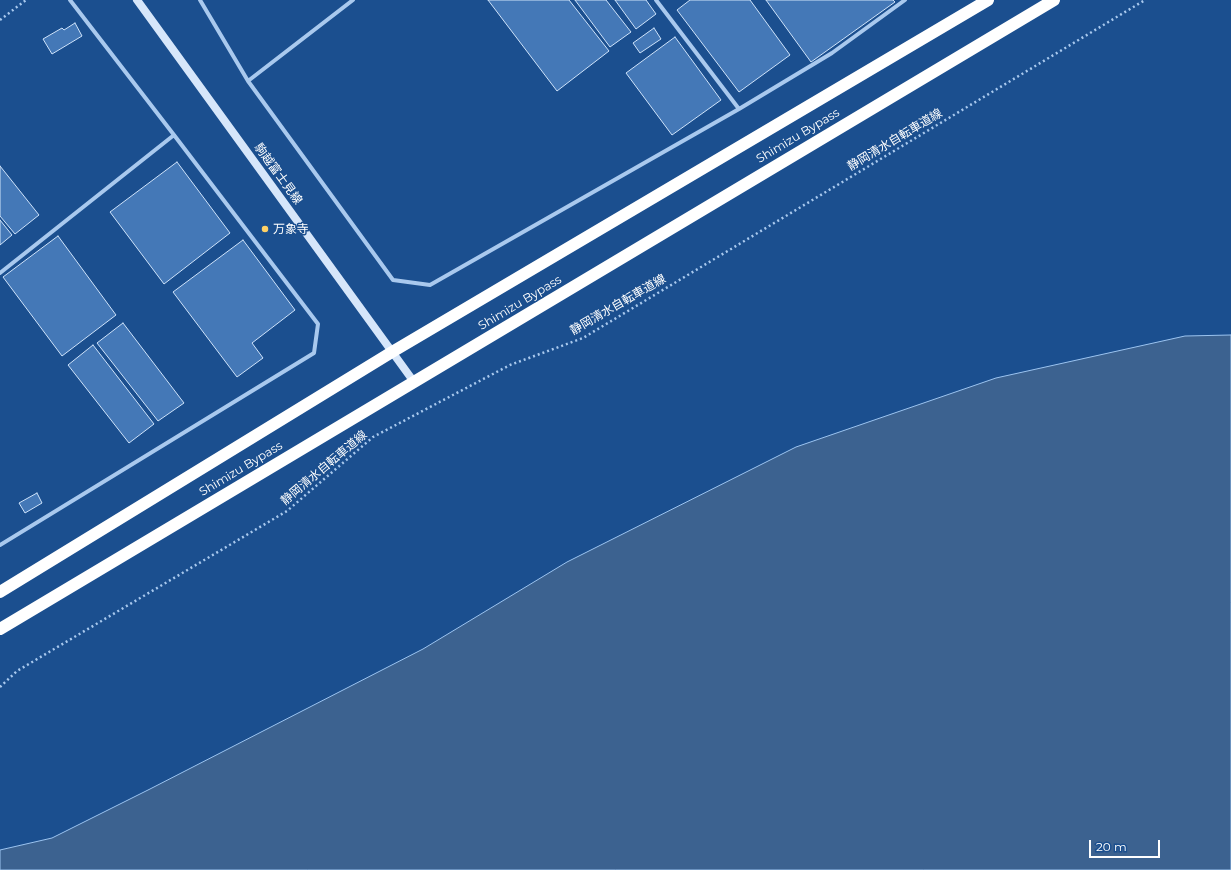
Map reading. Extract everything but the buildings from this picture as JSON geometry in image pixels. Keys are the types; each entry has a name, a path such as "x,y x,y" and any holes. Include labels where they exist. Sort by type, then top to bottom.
{"highway":[{"name":"Shimizu Bypass","path":"0,592 392,352 988,0"},
{"name":"Shimizu Bypass","path":"0,629 1054,0"}],"main road":[{"name":"駒越富士見線","path":"137,0 414,382"}],"street":[{"path":"0,545 314,353 318,324 70,0"},
{"path":"200,0 248,81 393,280 430,285 739,109 832,53 905,0"},
{"path":"248,81 353,0"},
{"path":"656,0 739,109"},
{"path":"0,273 174,135"}],"path":[{"path":"0,20 26,0"},
{"name":"静岡清水自転車道線","path":"0,687 17,670 287,512 373,437 510,365 583,338 1145,0"}],"water":[{"path":"1231,335 1231,870 0,870 0,850 52,838 150,789 423,649 567,562 796,447 996,378 1185,336"}],"place":[{"name":"万象寺","path":"265,229"}]}
